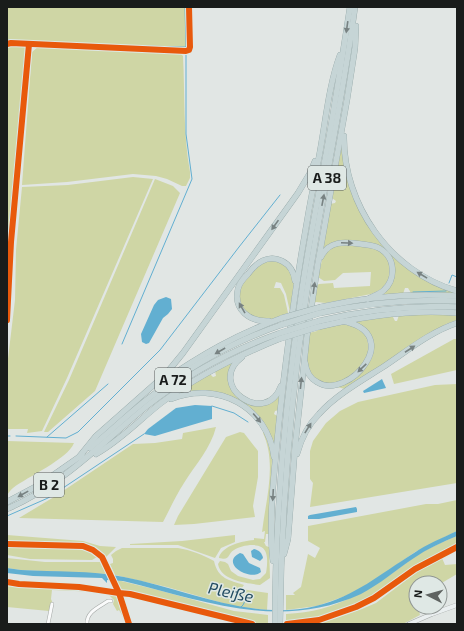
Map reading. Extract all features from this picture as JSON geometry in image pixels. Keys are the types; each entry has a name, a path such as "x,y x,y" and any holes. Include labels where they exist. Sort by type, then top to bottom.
{"highway":[{"name":"A 38","path":"280,624 278,585 275,577 282,465 294,348 307,258 344,47 354,7"},
{"name":"A 38","path":"275,624 281,564 287,466 302,327 339,114 354,7"},
{"path":"281,564 288,539 292,478 304,355 318,263 355,48 354,7"},
{"path":"275,577 271,539 284,376 304,231 334,74 339,56 344,47"},
{"path":"347,100 344,137 346,163 355,196 366,219 387,247 407,265 429,279 457,290"},
{"path":"79,457 107,426 168,371 184,353 298,193 312,169 324,131"},
{"path":"318,263 326,249 338,243 345,242 370,245 383,250 392,263 393,273 391,280 383,291 368,299"},
{"path":"282,321 258,321 243,312 237,296 239,287 243,280 259,262 268,259 277,259 286,263 292,270 295,279 295,295"},
{"path":"320,310 368,299 425,295 457,296"},
{"name":"A 72","path":"79,457 144,402 185,372 229,346 282,321 320,310 358,305 385,302 457,301"},
{"name":"A 72","path":"85,460 146,407 182,380 235,351 280,333 367,311 420,306 457,307"},
{"path":"85,460 108,447 147,414 195,380 250,351 279,339 318,324 396,313 457,313"},
{"path":"143,394 219,345 246,332 275,321"},
{"path":"304,355 309,375 315,381 324,386 341,384 364,367 371,353 369,338 358,326 342,321"},
{"path":"292,478 302,438 323,409 344,393 426,338 457,323"},
{"path":"250,351 237,361 231,372 232,386 243,399 256,403 262,403 269,400 279,391 284,376"},
{"path":"147,414 171,399 188,394 212,393 234,400 253,414 267,432 272,449 275,475"},
{"name":"B 2","path":"7,502 39,485 79,457"},
{"name":"B 2","path":"7,508 41,491 85,460"}],"main road":[{"path":"409,624 457,605"}],"street":[{"path":"119,593 129,624"},
{"path":"87,624 86,619 88,614 108,601 111,601"},
{"path":"48,624 52,604"}],"green space":[{"path":"7,7 189,7 190,47 189,50 182,52 29,44 11,242 7,320"},
{"path":"38,47 181,54 183,56 185,128 190,172 190,178 186,186 182,186 156,176 133,174 67,182 22,185 32,52"},
{"path":"342,144 343,157 351,191 393,255 457,294 411,293 408,288 405,288 403,294 379,296 393,280 388,254 350,241 322,251 330,204 335,203 336,201 332,198"},
{"path":"133,177 153,179 67,378 42,431 27,433 28,429 7,429 7,367 15,300 16,250 22,187 68,185"},
{"path":"155,179 173,186 180,193 95,391 48,432 44,432 69,380"},
{"path":"352,244 379,250 389,261 390,277 382,289 371,294 326,303 316,302 313,304 316,286 319,284 333,283 334,288 370,286 371,272 343,273 335,280 324,281 318,277 323,256 332,246"},
{"path":"275,260 288,267 294,281 290,312 286,294 281,283 276,282 274,288 280,288 284,295 288,313 269,320 250,316 242,307 239,298 240,289 243,282 261,263"},
{"path":"457,314 457,320 446,324 345,389 337,387 363,369 369,363 374,351 372,339 369,333 365,328 354,322 392,315 395,321 397,321 399,315"},
{"path":"343,324 357,327 367,337 369,351 361,366 347,378 333,384 319,382 311,373 307,365 309,333 317,331 318,329"},
{"path":"454,339 457,339 457,370 394,384 391,374"},
{"path":"234,362 231,366 231,385 255,405 280,392 279,410 275,411 274,414 279,417 275,454 257,416 219,393 196,391 177,395 176,393 210,374 213,377 216,376 215,371"},
{"path":"457,384 457,483 310,507 313,483 310,479 310,451 313,441 326,423 340,411 358,402 435,385"},
{"path":"216,427 207,449 181,488 163,522 19,518 54,497 133,444 155,443 182,439 183,433"},
{"path":"264,431 272,460 269,534 266,534 264,542 266,546 269,547 270,578 260,585 229,578 220,570 218,564 220,561 225,562 228,564 231,571 238,576 253,580 260,579 266,573 267,555 264,549 257,545 238,548 227,558 219,558 225,549 234,544 254,540 254,538 264,539 265,531 262,532 270,469 267,445 263,433"},
{"path":"240,432 244,433 258,451 258,477 253,506 255,517 174,525 226,437"},
{"path":"7,441 74,443 64,455 13,488 7,495"},
{"path":"457,500 457,531 415,552 375,580 351,594 317,606 286,610 286,595 295,595 293,593 301,587 308,554 315,558 320,548 308,541 308,526 426,504 438,504"},
{"path":"7,535 83,541 100,546 116,547 106,557 96,549 85,545 7,542"},
{"path":"235,535 235,542 221,548 215,558 178,545 130,545 130,544 182,541"},
{"path":"457,536 457,546 424,562 363,603 342,612 320,618 286,623 286,614 322,609 354,596 369,588 423,552"},
{"path":"7,546 85,549 95,553 97,557 92,560 30,559 7,555"},
{"path":"122,548 178,548 201,555 214,561 218,572 225,578 244,585 241,589 268,593 267,610 233,606 167,587 115,575 110,564 113,563 111,555"},
{"path":"7,558 45,562 100,562 106,574 7,568"},
{"path":"442,558 445,565 457,564 457,574 448,579 448,575 413,575"},
{"path":"408,579 408,615 420,615 403,624 319,624 362,609 376,603"},
{"path":"117,580 234,611 268,615 268,623 249,623 131,592 121,591"},
{"path":"7,583 19,585 79,587 116,594 127,624 119,610 117,611 113,604 114,600 109,595 97,592 52,590 51,599 53,604 49,611 7,607"}],"water":[{"path":"166,297 171,299 172,309 163,318 149,343 146,344 142,342 141,334 154,305 158,300"},
{"path":"382,379 386,388 364,393 363,391"},
{"path":"195,405 212,406 212,419 155,436 144,434 148,429 176,408"},
{"path":"356,507 357,512 319,519 308,519 308,516 310,515"},
{"path":"457,531 457,536 424,552 361,594 331,605 301,610 271,611 242,609 183,597 123,581 107,580 107,583 102,578 33,576 7,573 7,568 21,570 85,572 111,575 147,582 219,602 243,607 268,610 292,610 330,602 356,590 424,547"},
{"path":"254,549 259,551 262,555 263,558 260,561 252,557 251,551"},
{"path":"240,553 243,554 249,563 260,568 261,572 250,575 238,570 233,562 234,557"}],"waterway":[{"path":"98,45 185,47 185,7"},
{"path":"7,40 39,42"},
{"path":"43,42 94,45"},
{"path":"7,251 25,54"},
{"path":"122,344 192,179 186,134 186,55"},
{"path":"16,436 66,438 78,432 160,350 280,195"},
{"path":"449,283 452,275 457,277"},
{"path":"413,292 446,291"},
{"path":"47,437 108,384"},
{"path":"212,406 234,413 248,422"},
{"path":"7,516 48,498 144,434"},
{"name":"Pleiße","path":"241,607 245,601"}],"cycle path":[{"path":"7,44 186,51 189,50 190,47 189,7"},
{"path":"7,320 11,242 29,44"},
{"path":"7,544 83,546 93,550 102,557 119,593 129,624"},
{"path":"287,624 319,620 356,607 374,598 415,569 457,547"},
{"path":"7,582 79,587 130,594 252,624"}]}
